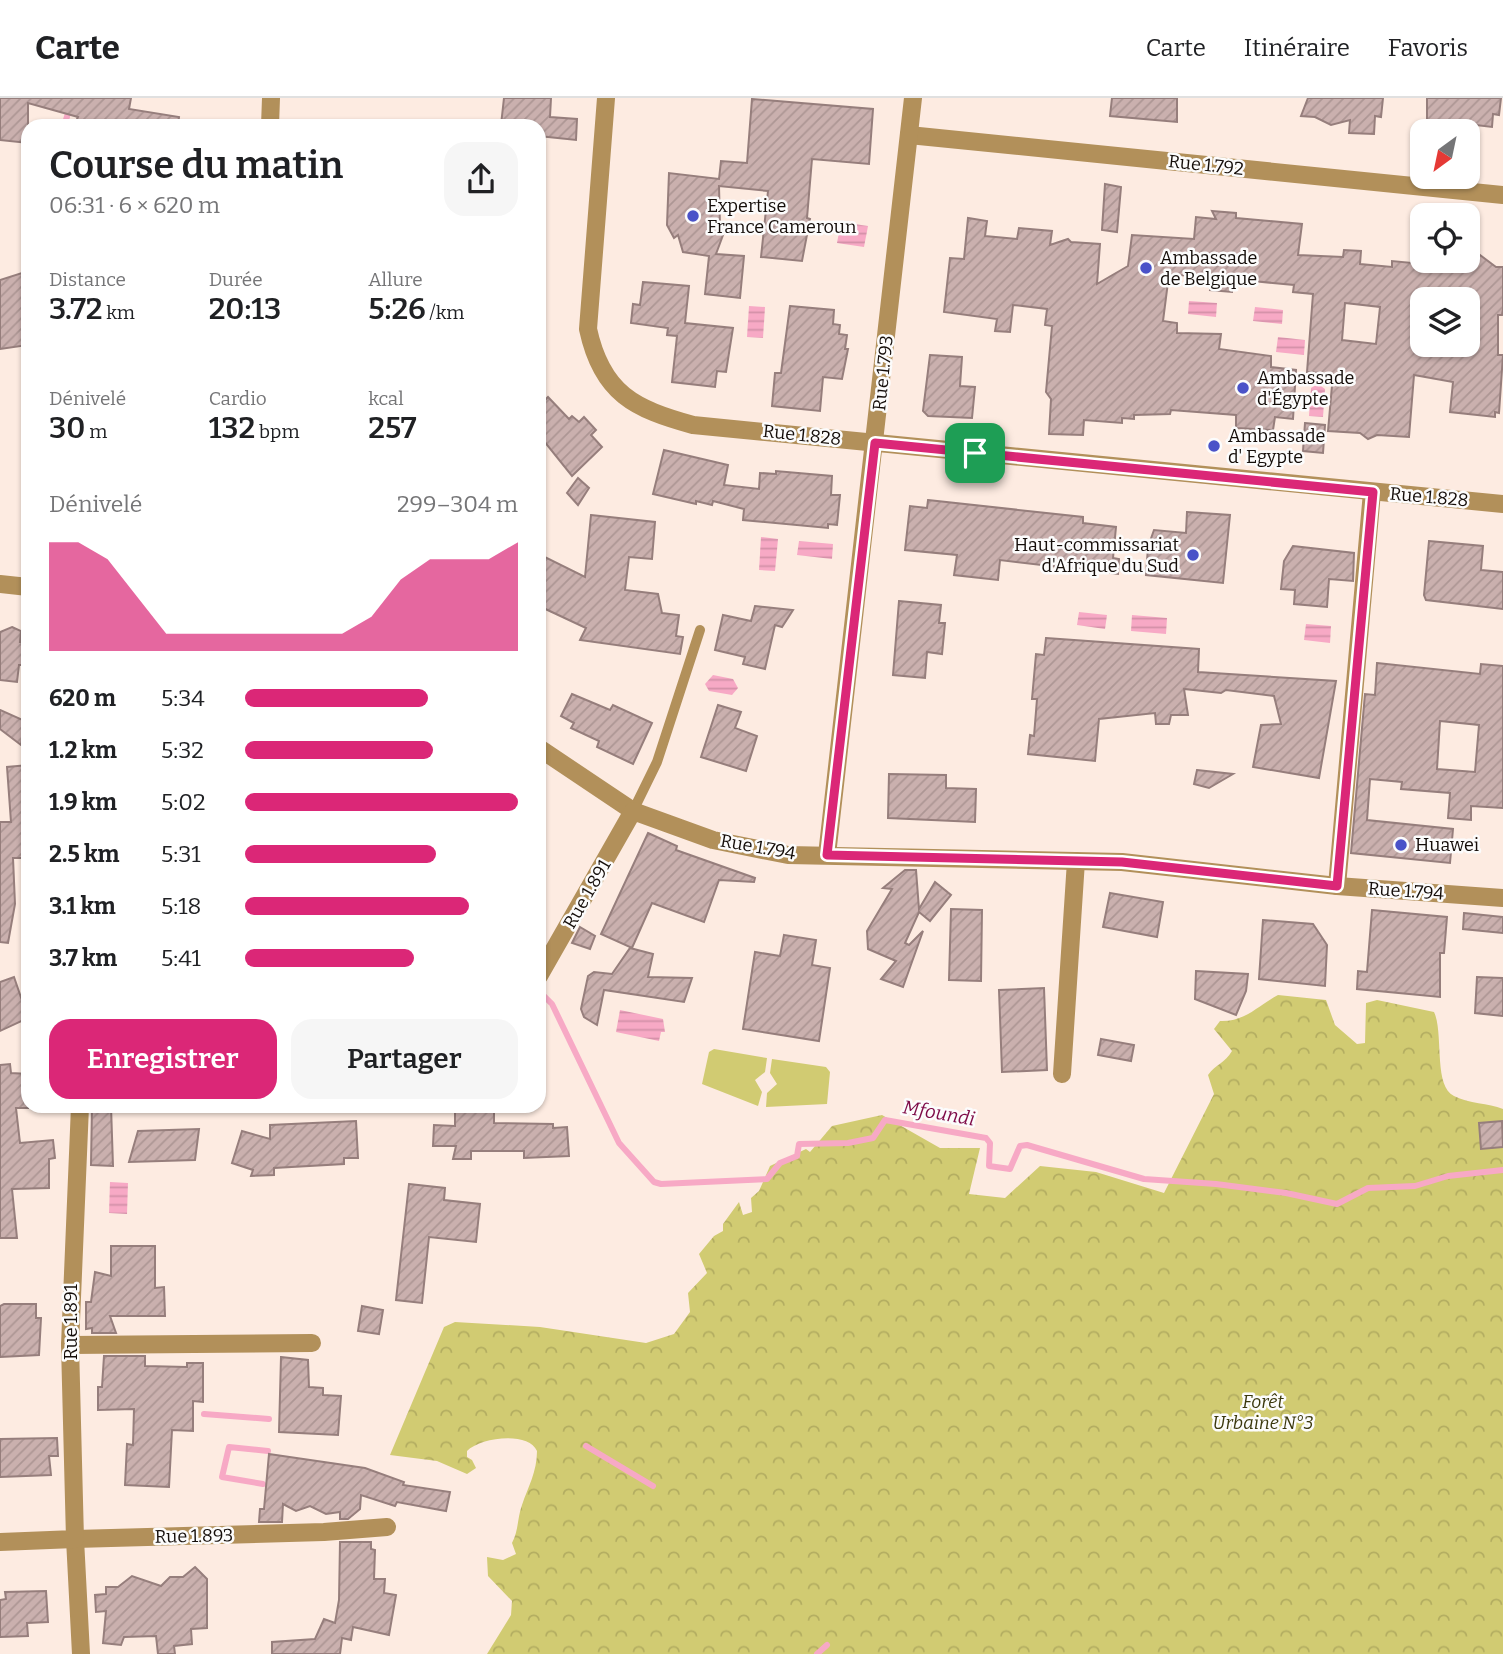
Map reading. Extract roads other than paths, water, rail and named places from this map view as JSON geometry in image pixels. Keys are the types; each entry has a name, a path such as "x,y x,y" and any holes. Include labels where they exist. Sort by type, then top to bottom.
{"street":[{"path":"270,119 271,98"},
{"name":"Rue 1.828","path":"606,98 588,306 593,353 603,372 633,403 651,413 693,425 1503,504"},
{"name":"Rue 1.793","path":"827,855 913,98"},
{"name":"Rue 1.792","path":"909,135 1503,195"},
{"path":"1337,886 1373,492"},
{"path":"0,584 21,586"},
{"name":"Rue 1.794","path":"546,753 633,811 713,840 755,850 788,855 1122,862 1337,886 1503,898"},
{"name":"Rue 1.891","path":"546,965 633,811"},
{"path":"1062,1074 1076,861"},
{"name":"Rue 1.891","path":"80,1113 70,1345 81,1654"},
{"path":"70,1345 312,1343"},
{"name":"Rue 1.893","path":"0,1542 324,1532 387,1527"}],"lane":[{"path":"633,811 657,762 700,630"}],"waterway":[{"name":"Mfoundi","path":"66,119 73,98"},
{"name":"Mfoundi","path":"546,998 552,1004 619,1143 654,1182 661,1184 767,1179 780,1163 797,1156 799,1144 848,1143 873,1138 885,1120 986,1138 990,1143 989,1166 1010,1169 1020,1146 1027,1145 1144,1179 1286,1193 1337,1204 1368,1188 1415,1186 1448,1176 1503,1170"},
{"path":"204,1414 269,1419"},
{"path":"586,1446 653,1486"},
{"path":"263,1484 222,1477 229,1447 268,1451"},
{"path":"817,1654 827,1645"}],"place":[{"name":"Expertise France Cameroun","path":"693,216"},
{"name":"Ambassade de Belgique","path":"1146,268"},
{"name":"Ambassade d'Égypte","path":"1243,388"},
{"name":"Ambassade d' Egypte","path":"1214,446"},
{"name":"Haut-commissariat d'Afrique du Sud","path":"1193,555"},
{"name":"Huawei","path":"1401,845"}],"park label":[{"name":"Forêt Urbaine N°3","path":"1263,1412"}]}
